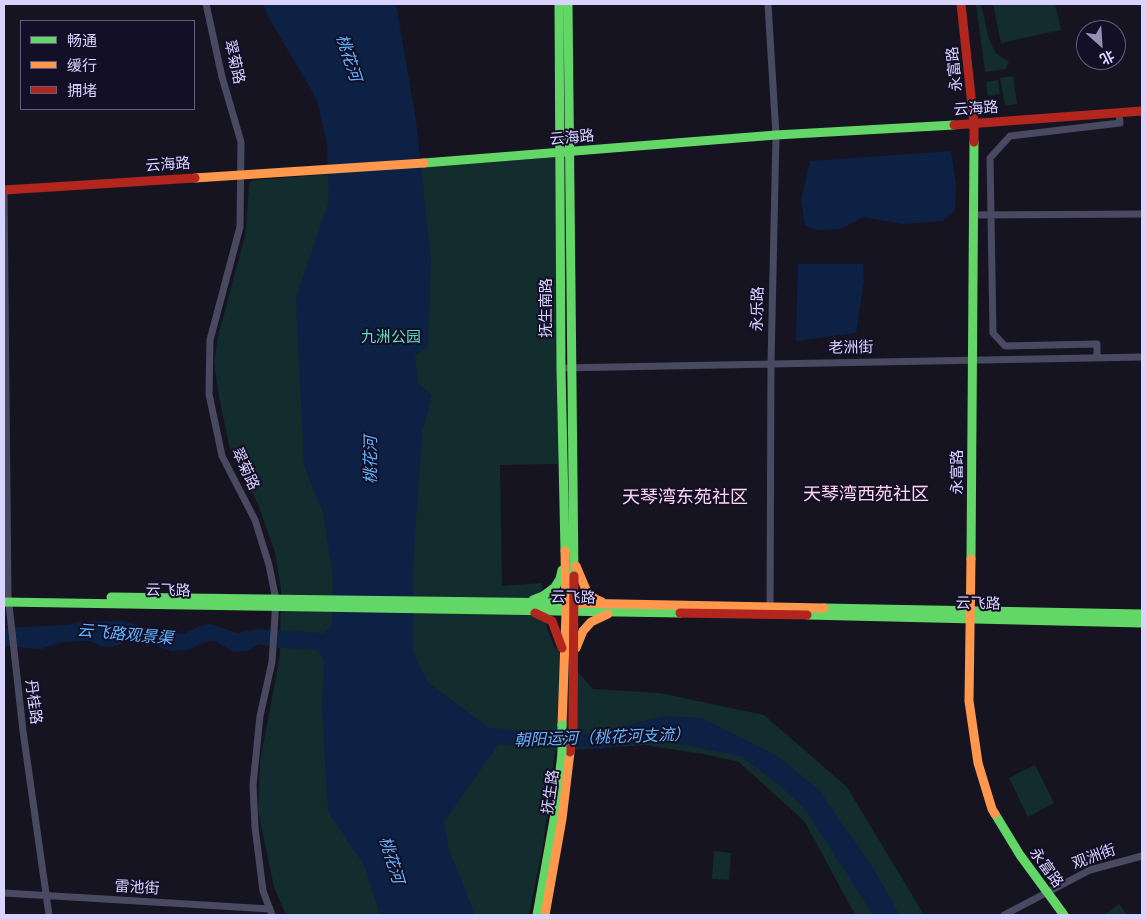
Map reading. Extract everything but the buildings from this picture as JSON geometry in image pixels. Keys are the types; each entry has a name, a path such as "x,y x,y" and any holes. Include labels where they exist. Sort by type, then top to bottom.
{"main road":[{"name":"抚生南路","path":"559,4 572,367 569,556"},
{"name":"抚生南路","path":"568,4 561,368 570,607"},
{"name":"永富路","path":"961,4 974,124 969,702 978,763 992,809 1020,855 1064,915"},
{"name":"云海路","path":"4,190 427,163 776,135 974,124 1142,111"},
{"path":"569,556 587,592 595,599 607,604"},
{"path":"569,556 555,587 529,607 552,622 569,656"},
{"name":"云飞路","path":"6,599 529,607 570,607 607,604 770,611"},
{"name":"云飞路","path":"570,607 613,612 770,611 1142,614"},
{"name":"抚生路","path":"536,915 566,754 573,728 569,656 570,607"},
{"path":"569,656 583,631 591,622 613,612"},
{"name":"云飞路","path":"971,614 1142,623"},
{"name":"抚生路","path":"545,915 562,820 566,754 562,725 569,656"}],"street":[{"name":"翠菊路","path":"206,4 222,76 241,142 240,227 210,340 209,394 222,456 255,520 269,565 276,603 272,662 260,716 253,785 255,828 263,891 271,912"},
{"name":"永乐路","path":"768,4 776,135 771,363 770,611"},
{"path":"1097,358 1097,344 1005,346 993,332 990,158 1010,136 1120,123 1119,113"},
{"name":"丹桂路","path":"4,190 6,599 11,621 14,659 49,915"},
{"path":"974,215 1142,214"},
{"name":"老洲街","path":"561,368 1142,357"},
{"name":"观洲街","path":"1004,915 1090,870 1142,856"},
{"name":"雷池街","path":"4,893 271,912"}],"green space":[{"path":"976,4 981,4 989,39 994,50 998,55 1009,61 1006,69 985,72"},
{"path":"993,4 1055,4 1061,30 1001,43"},
{"path":"1013,76 1017,104 1005,106 1000,78"},
{"path":"998,80 1000,94 988,96 986,82"},
{"name":"九洲公园","path":"557,157 558,464 500,465 502,586 542,583 544,620 554,646 593,689 660,693 764,715 847,787 924,915 855,915 805,822 739,762 645,745 555,751 543,845 529,915 286,915 274,887 258,811 260,762 280,655 281,589 275,552 260,510 244,473 230,449 214,362 218,337 246,231 249,183 254,180"},
{"path":"1035,765 1054,803 1028,817 1009,778"},
{"path":"714,851 731,853 729,880 712,879"},
{"path":"1119,904 1127,915 1104,915"}],"water":[{"path":"263,4 396,4 416,121 431,261 428,347 415,355 418,383 432,395 422,434 413,568 413,652 428,682 489,728 589,734 665,716 702,718 776,755 818,789 872,866 900,915 873,915 805,809 779,785 741,756 658,740 601,749 534,743 498,745 444,822 449,850 475,915 380,915 365,867 328,812 322,708 324,661 319,652 314,649 279,648 259,644 248,651 233,652 216,641 205,642 187,650 172,651 126,637 122,644 111,647 100,646 90,641 62,642 41,649 4,646 4,628 22,628 48,632 78,622 123,621 161,633 183,634 200,626 211,624 237,633 259,629 323,633 332,626 333,577 323,513 304,465 296,298 329,201 327,145 317,100 269,18"},
{"path":"951,151 956,185 955,210 943,221 904,224 863,217 841,229 816,230 805,225 801,200 810,161"},
{"path":"798,264 863,264 864,281 856,333 796,341"}],"waterway":[{"name":"云飞路观景渠","path":"4,633 66,630"}],"traffic: fast":[{"path":"559,4 561,368 565,551"},
{"path":"568,4 574,576"},
{"path":"424,163 776,135 954,125"},
{"path":"971,559 974,142"},
{"path":"533,600 543,596 555,587 560,579 562,570"},
{"path":"111,597 571,603"},
{"path":"4,602 680,613"},
{"path":"824,608 1142,614"},
{"path":"807,615 1142,623"},
{"path":"562,725 562,753"},
{"path":"537,915 555,814 562,753"},
{"path":"995,814 1020,855 1064,915"}],"traffic: slow":[{"path":"195,178 424,163"},
{"path":"562,725 566,612 565,551"},
{"path":"971,559 969,701 978,763 995,814"},
{"path":"576,566 587,592 602,602"},
{"path":"571,603 824,608"},
{"path":"576,648 583,631 591,622 608,614"},
{"path":"545,915 562,819 570,752"}],"traffic: jam":[{"path":"961,4 974,124 974,142"},
{"path":"954,125 1142,111"},
{"path":"4,190 195,178"},
{"path":"570,752 573,728 574,576"},
{"path":"535,613 552,621 562,648"},
{"path":"680,613 807,615"}],"district":[{"name":"天琴湾西苑社区","path":"866,495"},
{"name":"天琴湾东苑社区","path":"685,498"}],"water label":[{"name":"桃花河","path":"348,58"},
{"name":"桃花河","path":"371,460"},
{"name":"朝阳运河（桃花河支流）","path":"602,738"},
{"name":"桃花河","path":"391,860"}]}
